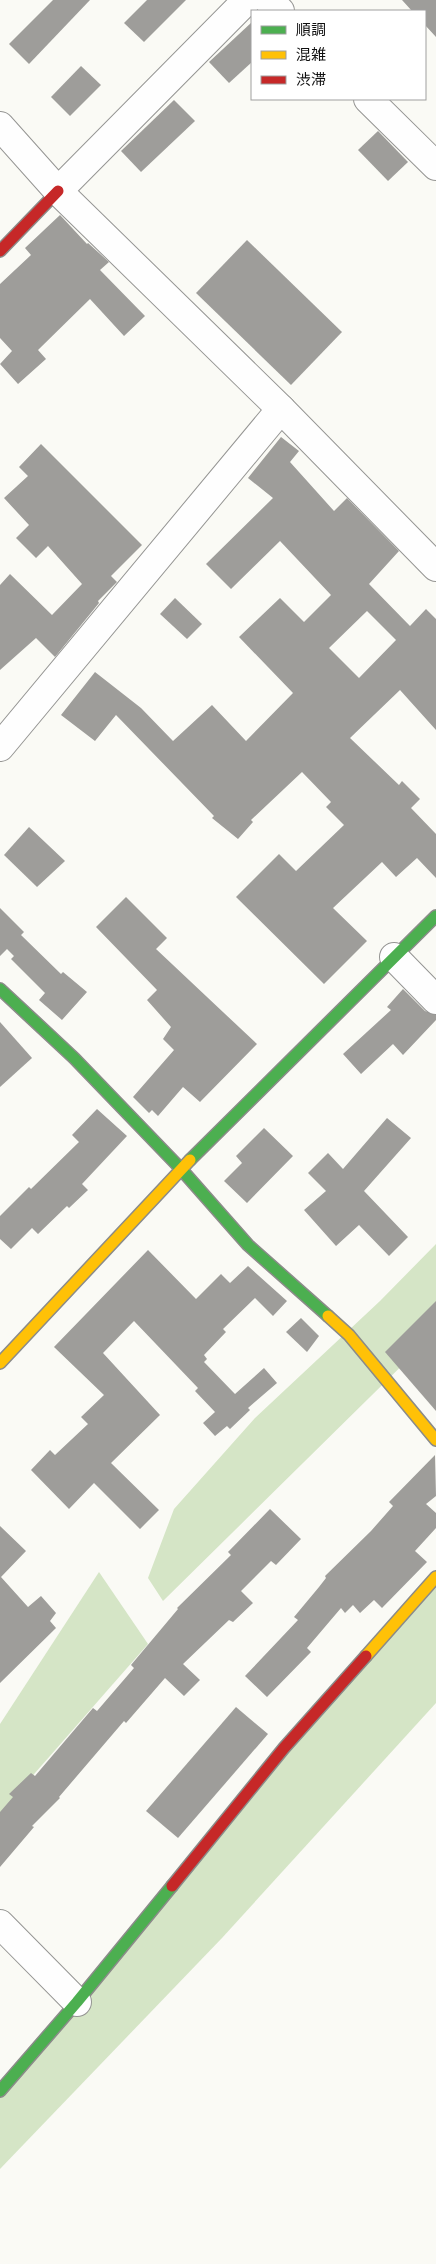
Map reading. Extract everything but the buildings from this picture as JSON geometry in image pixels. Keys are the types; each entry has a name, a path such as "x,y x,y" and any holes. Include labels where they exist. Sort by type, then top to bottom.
{"street":[{"path":"0,251 247,0"},
{"path":"268,0 279,10"},
{"path":"369,100 436,166"},
{"path":"0,126 58,191 281,409 436,567"},
{"path":"0,747 281,409"},
{"path":"0,1363 181,1169 436,916"},
{"path":"394,957 436,1000"},
{"path":"0,989 74,1058 181,1169 248,1245 349,1335 436,1440"},
{"path":"0,2091 77,2002 284,1748 436,1577"},
{"path":"0,1924 77,2002"}],"green space":[{"path":"436,1244 436,1332 163,1601 148,1578 174,1509 255,1418 380,1301"},
{"path":"99,1572 148,1644 0,1813 0,1724"},
{"path":"436,1579 436,1703 222,1938 0,2169 0,2085"}],"traffic: fast":[{"path":"190,1160 436,916"},
{"path":"0,989 74,1058 181,1169 248,1245 328,1316"},
{"path":"0,2091 77,2002 172,1886"}],"traffic: slow":[{"path":"0,1363 190,1160"},
{"path":"328,1316 349,1335 436,1440"},
{"path":"366,1656 436,1577"}],"traffic: jam":[{"path":"0,251 58,191"},
{"path":"172,1886 284,1748 366,1656"}]}
